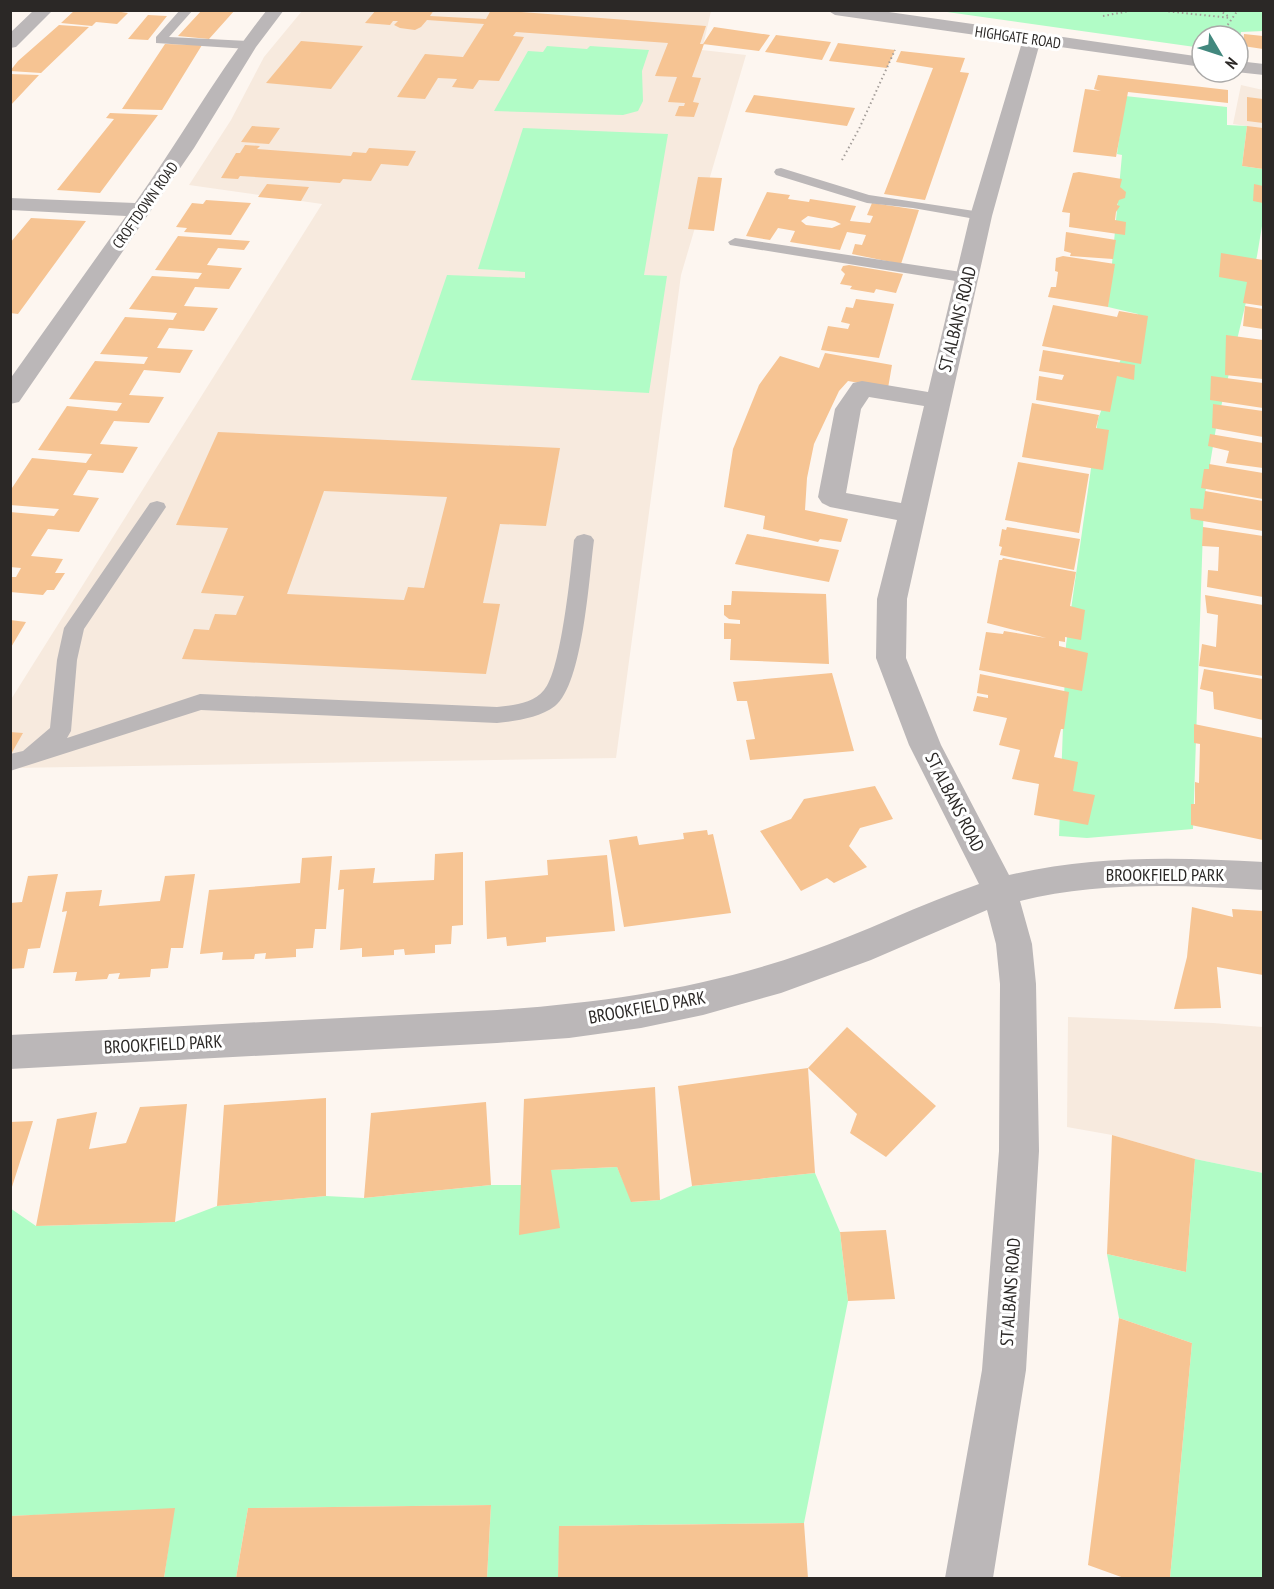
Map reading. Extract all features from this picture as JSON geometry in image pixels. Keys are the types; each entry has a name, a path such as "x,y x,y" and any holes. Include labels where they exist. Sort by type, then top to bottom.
{"street":[{"path":"10,44 45,10"},
{"name":"CROFTDOWN ROAD","path":"10,397 142,210 201,122 248,45 276,10"},
{"name":"HIGHGATE ROAD","path":"835,10 1190,60"},
{"name":"ST ALBANS ROAD","path":"969,1578 1004,1370 1019,1151 1018,984 1014,944 1000,892 925,745 891,658 892,599 981,216 1032,39"},
{"path":"10,204 142,210"},
{"path":"913,514 840,501 832,496 848,409 862,388 937,401"},
{"name":"BROOKFIELD PARK","path":"10,1052 496,1026 594,1017 675,1006 806,969 941,913 1000,892 1039,882 1113,871 1150,870 1263,876"}],"lane":[{"path":"188,10 160,40 248,45"},
{"path":"782,172 867,199 913,204 981,216"},
{"path":"735,242 968,278"},
{"path":"20,761 60,730 67,660 74,628 157,507"},
{"path":"20,761 200,702 516,714 539,705 554,694 566,666 585,540"}],"path":[{"path":"1155,10 1232,18"},
{"path":"1219,10 1232,18"},
{"path":"1228,24 1238,10"},
{"path":"827,186 859,129 895,50"}],"shaded area":[{"path":"302,11 711,11 702,50 746,55 681,275 616,758 11,768 10,701 322,204 189,185 231,120 264,57"},
{"path":"1241,85 1263,90 1263,165 1245,162 1247,126 1233,124"},
{"path":"1068,1017 1263,1027 1263,1173 1195,1159 1112,1135 1067,1127"}],"green space":[{"path":"940,11 1263,11 1263,31 1250,32 1250,24 1190,24 1190,46"},
{"path":"547,46 649,50 642,71 643,101 638,111 623,115 494,111 528,51 543,52"},
{"path":"1125,96 1227,107 1227,125 1247,126 1242,166 1263,169 1263,220 1257,256 1216,428 1204,500 1193,829 1087,838 1059,836 1066,645 1098,419 1138,314 1108,307 1122,155 1117,154"},
{"path":"523,128 668,134 644,275 667,276 649,393 411,380 447,275 525,278 525,272 478,269"},
{"path":"1195,1159 1263,1173 1263,1578 1170,1578 1192,1343 1119,1318 1107,1254 1186,1272"},
{"path":"617,1167 632,1202 660,1200 692,1186 815,1173 840,1232 848,1301 804,1523 560,1526 558,1578 487,1578 491,1505 248,1508 236,1578 164,1578 174,1509 11,1516 10,1208 36,1226 175,1222 217,1206 326,1196 364,1198 491,1185 522,1185 551,1170"}],"building":[{"path":"75,10 108,10 128,13 117,24 96,22 92,26 61,23"},
{"path":"202,10 235,10 209,39 178,36"},
{"path":"376,10 434,10 430,16 486,19 491,10 495,10 706,26 700,44 704,44 692,77 701,78 693,102 699,103 694,117 675,116 679,106 684,106 685,103 668,102 677,77 655,76 668,43 516,32 513,36 524,37 499,81 479,80 473,89 452,87 457,79 438,78 425,99 397,97 425,54 463,57 484,24 427,20 415,30 394,25 398,21 393,21 390,25 365,23"},
{"path":"148,15 167,16 148,40 128,39"},
{"path":"59,25 89,27 41,73 10,71 18,61"},
{"path":"714,27 770,35 759,51 703,44"},
{"path":"776,35 831,42 822,60 765,52"},
{"path":"1250,35 1263,36 1263,49 1250,47"},
{"path":"301,41 363,46 331,89 266,83"},
{"path":"838,43 895,50 887,68 829,61"},
{"path":"165,44 202,45 162,110 122,109"},
{"path":"901,51 965,58 960,72 969,73 925,200 884,194 933,68 896,62"},
{"path":"10,74 39,75 10,106"},
{"path":"1098,75 1228,90 1228,103 1128,92 1116,157 1073,152 1085,89 1101,91 1094,89"},
{"path":"754,95 855,108 847,126 745,112"},
{"path":"1247,97 1263,99 1263,123 1247,121"},
{"path":"110,113 158,115 100,193 57,190 114,119 106,118"},
{"path":"252,126 280,128 269,144 241,142"},
{"path":"1247,126 1263,128 1263,169 1242,166"},
{"path":"245,145 260,146 257,149 351,156 353,152 366,153 369,148 416,151 408,166 381,164 371,181 343,179 340,183 240,176 238,179 221,178 236,153 240,153"},
{"path":"1073,173 1122,179 1120,187 1126,192 1125,198 1119,200 1117,205 1120,206 1115,220 1126,222 1125,235 1069,227 1070,213 1062,212"},
{"path":"698,177 722,178 714,231 688,229"},
{"path":"267,184 309,187 301,201 258,197"},
{"path":"1254,184 1263,186 1263,203 1253,201"},
{"path":"767,192 790,195 788,199 809,202 810,199 856,206 850,221 870,223 873,216 867,215 872,203 919,210 901,264 852,254 855,244 862,245 866,235 847,232 840,250 790,242 795,231 778,228 770,240 746,236","holes":["808,216 841,224 832,228 806,225 801,221"]},
{"path":"206,200 251,203 231,235 184,232 187,228 176,227 192,203 203,204"},
{"path":"31,218 86,221 18,314 10,313 10,243"},
{"path":"1066,232 1116,240 1113,259 1070,256 1071,253 1064,251"},
{"path":"178,236 250,241 244,250 218,248 207,265 242,268 229,289 195,287 184,306 218,308 204,331 169,328 157,348 193,350 180,373 144,370 129,395 164,397 149,423 114,421 100,444 138,447 123,473 88,470 73,495 99,498 79,532 48,529 31,556 63,559 55,573 65,573 54,590 47,590 43,595 10,592 10,577 16,577 21,568 10,567 10,512 54,516 59,509 10,505 10,491 32,458 86,463 92,454 38,450 67,406 117,411 122,403 69,399 95,361 144,364 148,357 100,354 125,317 173,320 177,313 129,309 152,276 198,279 202,273 155,270"},
{"path":"1221,253 1263,260 1263,306 1243,303 1247,282 1219,277"},
{"path":"1063,256 1115,264 1108,307 1048,297 1051,287 1056,287 1058,272 1055,271 1056,258"},
{"path":"843,266 903,274 896,293 876,289 874,293 850,289 852,286 840,284 845,274 841,270"},
{"path":"856,299 894,304 879,358 821,350 828,326 848,329 850,324 841,322 846,307 853,308"},
{"path":"1053,305 1117,317 1119,311 1148,316 1141,364 1042,346"},
{"path":"1245,306 1263,309 1263,329 1243,326"},
{"path":"1226,335 1263,340 1263,379 1225,375"},
{"path":"1043,350 1135,365 1134,380 1117,376 1110,412 1036,400 1039,376 1062,380 1064,375 1039,371"},
{"path":"825,353 892,365 888,388 848,381 839,391 814,444 807,478 805,510 848,519 841,542 820,539 818,542 763,529 765,516 724,507 733,449 759,385 780,356 819,368"},
{"path":"1211,376 1263,383 1263,408 1210,400"},
{"path":"1032,403 1099,415 1096,428 1109,430 1103,470 1022,457"},
{"path":"1213,404 1263,411 1263,437 1212,428"},
{"path":"218,432 560,448 546,526 500,524 483,603 500,604 486,674 182,659 194,629 209,630 215,614 236,615 244,596 201,593 228,528 176,525","holes":["324,491 447,497 424,588 408,587 404,600 287,594"]},
{"path":"1210,434 1263,443 1263,468 1226,463 1229,451 1208,446"},
{"path":"1018,462 1089,474 1079,533 1005,520"},
{"path":"1209,464 1263,473 1263,499 1201,488 1204,469 1209,469"},
{"path":"1205,491 1263,501 1263,531 1191,519 1190,508 1203,509"},
{"path":"1007,527 1080,539 1074,570 1000,555 1002,529 1006,530"},
{"path":"1203,527 1263,536 1263,597 1207,587 1208,570 1218,571 1219,547 1202,546"},
{"path":"747,534 839,550 829,582 735,564"},
{"path":"1003,558 1076,572 1070,606 1085,610 1081,640 1065,637 1065,642 1059,641 1059,646 1088,653 1082,691 979,670 986,632 1003,634 1004,631 1046,638 987,623 999,560"},
{"path":"732,591 826,594 829,664 730,660 731,639 724,639 724,623 740,624 740,620 729,619 724,615 724,605 731,605"},
{"path":"1205,595 1263,605 1263,676 1199,666 1202,644 1216,647 1218,615 1207,613"},
{"path":"10,620 26,622 10,649"},
{"path":"1204,669 1263,679 1263,720 1214,709 1213,692 1200,689"},
{"path":"832,673 854,751 750,760 746,740 755,739 747,701 737,701 733,682"},
{"path":"980,674 1069,692 1064,729 1061,729 1054,757 1078,762 1073,791 1095,795 1088,825 1034,815 1039,784 1012,779 1020,750 999,745 1007,718 973,711 977,696 988,698 988,695 977,693"},
{"path":"1194,724 1263,738 1263,840 1191,825 1191,804 1195,804 1195,782 1199,783 1200,744 1194,743"},
{"path":"10,732 23,733 10,756"},
{"path":"875,786 893,819 860,828 849,846 867,867 834,883 827,878 801,891 760,831 791,819 804,799"},
{"path":"707,830 708,835 713,834 731,913 624,927 609,840 637,836 639,845 684,839 683,833"},
{"path":"463,852 463,925 452,926 451,944 435,945 435,953 405,955 404,949 394,950 394,955 362,957 362,948 340,950 344,889 338,890 340,870 375,868 373,883 434,880 435,854"},
{"path":"607,855 615,931 546,937 546,942 507,946 506,937 487,939 485,881 548,875 547,860"},
{"path":"332,856 326,929 315,929 313,948 296,949 296,957 265,959 266,953 255,954 254,959 222,960 223,952 200,954 209,890 300,883 302,858"},
{"path":"58,874 40,948 28,949 24,968 10,969 10,903 22,902 28,876"},
{"path":"195,874 183,948 171,948 168,968 151,969 150,977 118,979 120,973 109,974 107,979 75,981 77,972 53,973 67,911 62,912 66,892 102,890 99,906 160,901 165,876"},
{"path":"1192,907 1233,917 1232,909 1263,911 1263,975 1217,967 1221,1008 1174,1009 1187,957"},
{"path":"847,1027 936,1106 886,1157 850,1133 857,1114 808,1068"},
{"path":"808,1068 815,1173 692,1186 678,1086"},
{"path":"655,1087 660,1200 631,1202 617,1167 551,1170 560,1228 519,1235 524,1099"},
{"path":"326,1098 326,1196 217,1206 224,1105"},
{"path":"486,1102 491,1185 364,1198 371,1113"},
{"path":"187,1104 175,1222 36,1226 57,1119 97,1112 89,1149 126,1143 140,1107"},
{"path":"33,1121 11,1190 10,1190 10,1122"},
{"path":"1112,1135 1195,1159 1186,1272 1107,1254"},
{"path":"886,1230 895,1299 848,1301 840,1232"},
{"path":"1119,1318 1192,1343 1170,1578 1124,1578 1088,1565"},
{"path":"491,1505 487,1578 236,1578 248,1508"},
{"path":"175,1508 164,1578 10,1578 10,1516"},
{"path":"804,1523 808,1578 558,1578 559,1526"}]}
